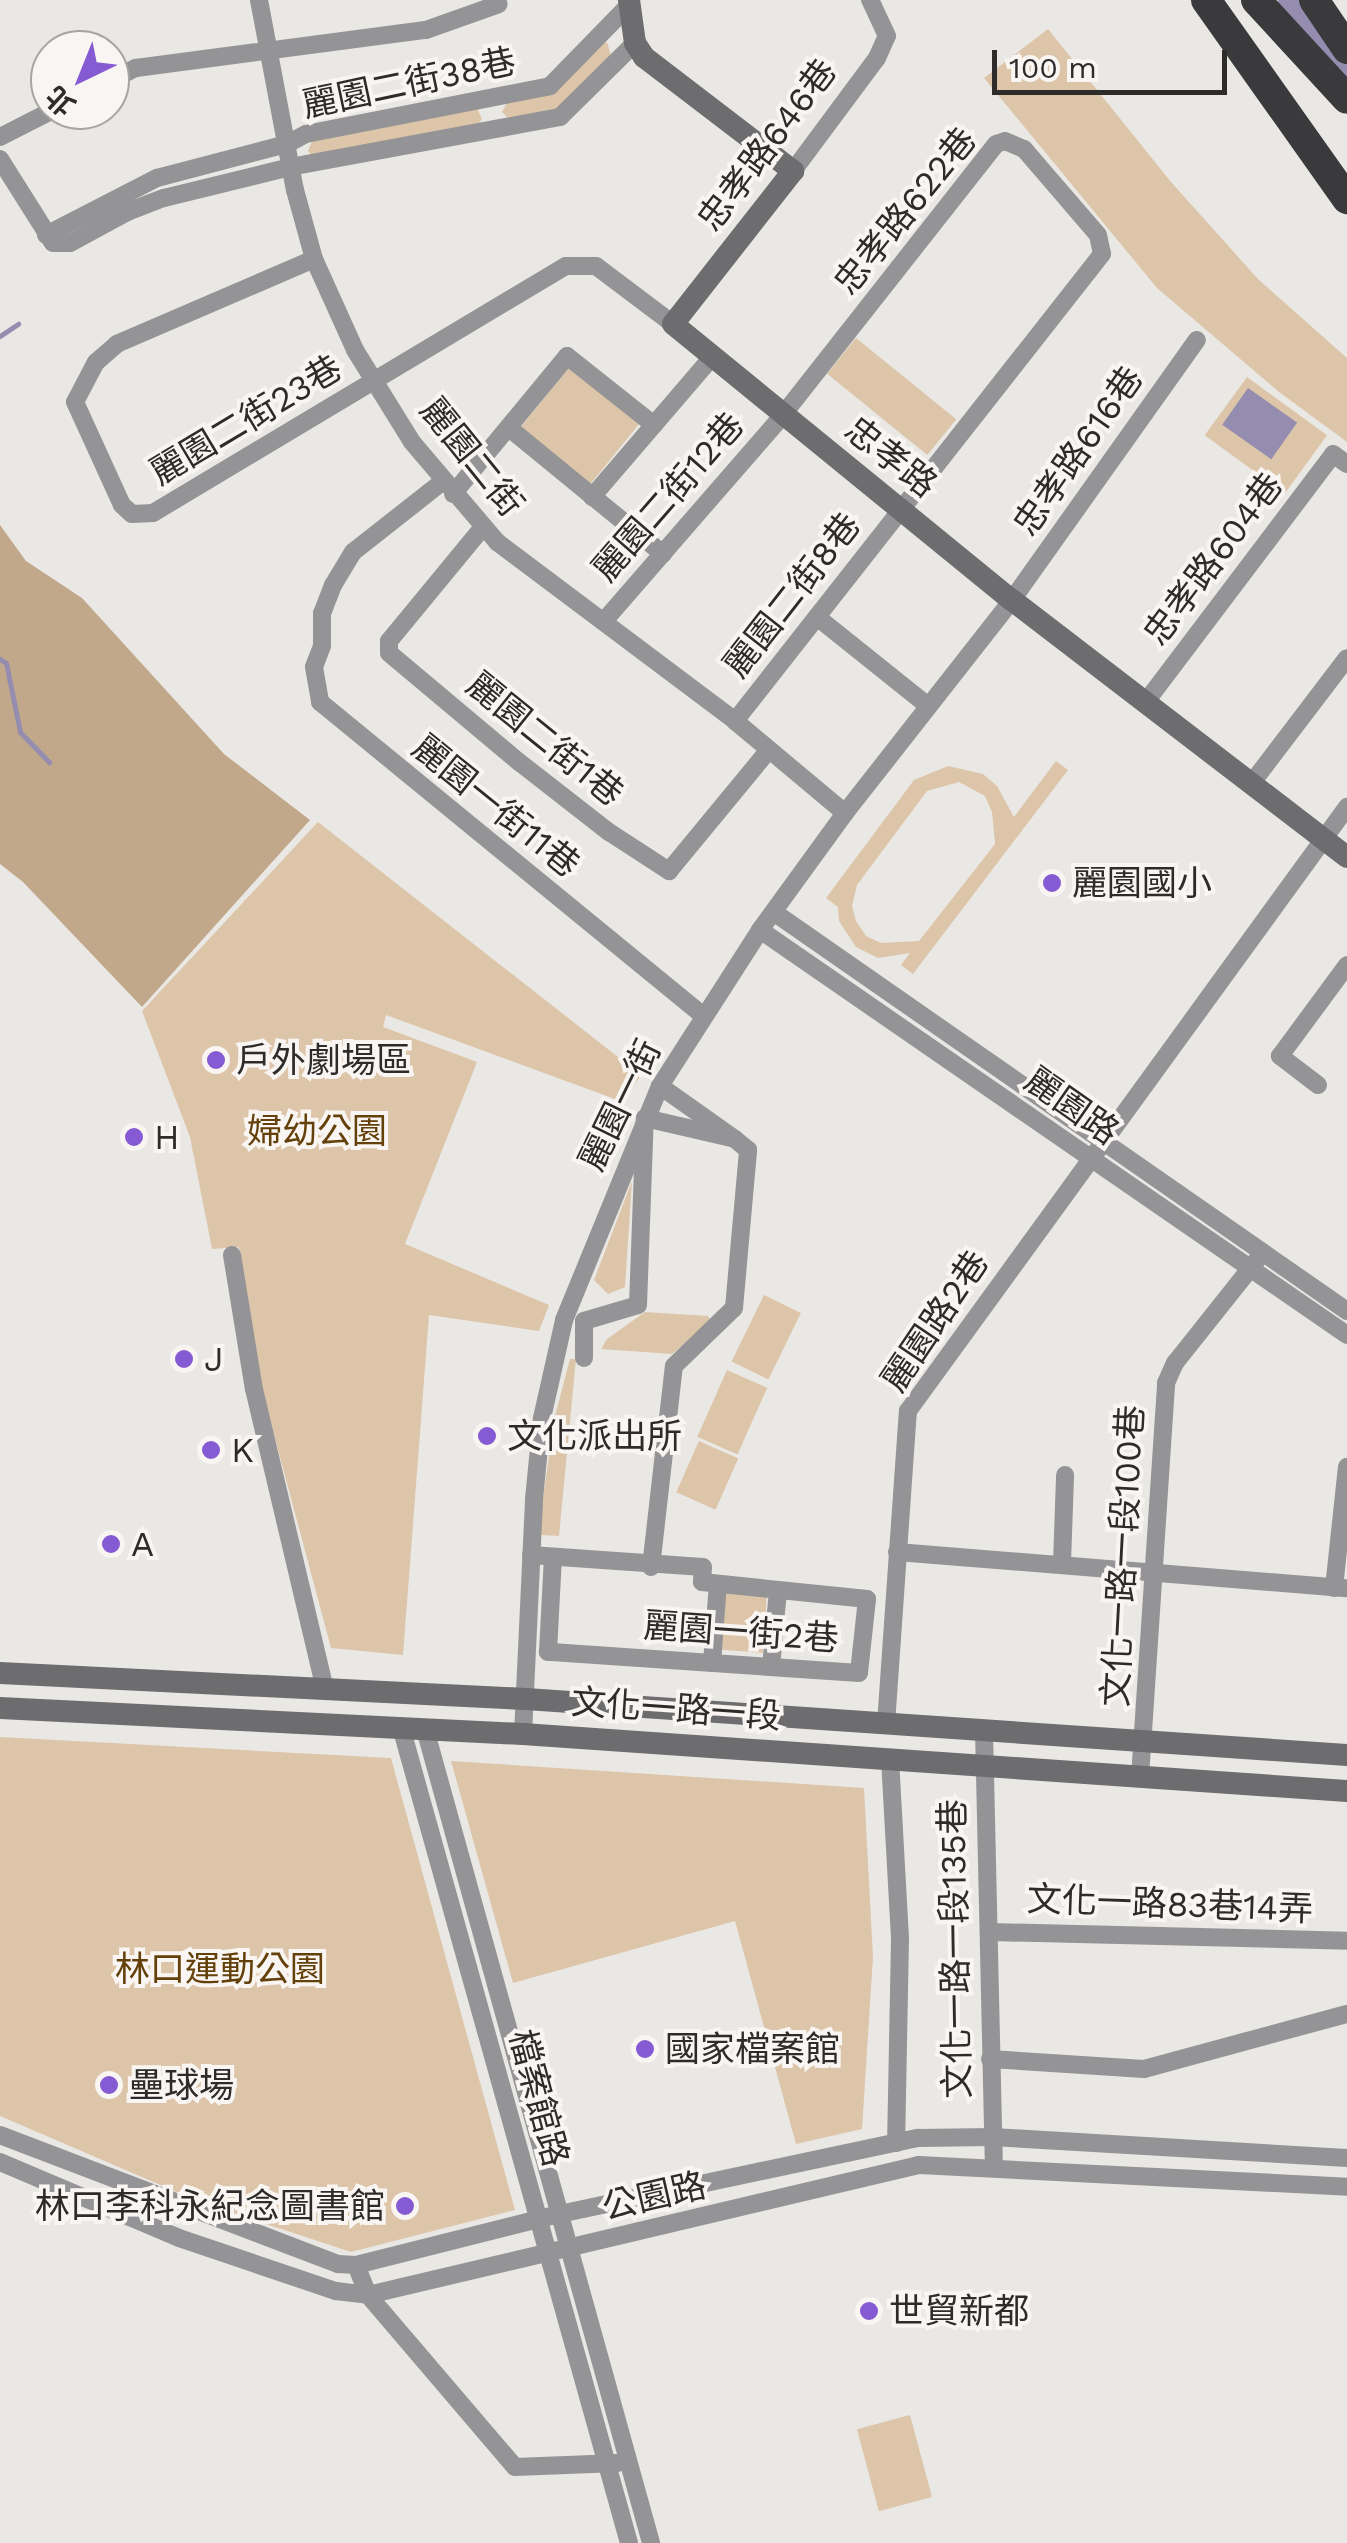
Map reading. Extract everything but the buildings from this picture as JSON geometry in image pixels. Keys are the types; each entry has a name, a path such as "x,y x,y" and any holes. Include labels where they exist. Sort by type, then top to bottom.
{"highway":[{"path":"1206,0 1347,199"},
{"path":"1256,0 1347,99"},
{"path":"1314,0 1347,49"}],"main road":[{"path":"630,2 635,42 655,66 793,171"},
{"name":"忠孝路646巷","path":"673,324 793,171"},
{"name":"忠孝路","path":"673,324 1012,600 1347,857"},
{"name":"文化一路一段","path":"0,1673 526,1700 1347,1755"},
{"name":"文化一路一段","path":"0,1708 523,1734 1347,1791"}],"street":[{"name":"麗園二街","path":"259,0 290,167 314,259 373,382 447,488 483,527 734,721 845,814"},
{"name":"忠孝路646巷","path":"793,171 877,58 887,36 870,0"},
{"name":"麗園二街38巷","path":"630,2 558,81 306,134 287,144 157,178 46,235 58,245 70,244 144,204 290,167 560,116 635,42"},
{"path":"130,71 267,48 426,30 499,4"},
{"path":"488,97 493,128"},
{"path":"0,137 30,122"},
{"name":"忠孝路622巷","path":"782,416 996,144 1005,140 1024,149 1098,236 1102,254 900,508"},
{"path":"0,160 46,235"},
{"path":"225,162 230,182"},
{"name":"麗園二街23巷","path":"314,259 117,344 96,362 76,402 122,505 132,514 153,513 373,382"},
{"name":"忠孝路","path":"373,382 566,266 596,266 673,324"},
{"name":"忠孝路616巷","path":"1012,600 1197,340"},
{"path":"447,488 509,428 567,356 654,424"},
{"path":"592,497 712,356"},
{"name":"麗園二街12巷","path":"604,621 782,416"},
{"path":"509,428 662,554"},
{"name":"忠孝路604巷","path":"1145,703 1340,459"},
{"name":"麗園一街11巷","path":"447,488 353,552 322,613 322,646 314,667 320,702 702,1015"},
{"name":"麗園二街8巷","path":"734,721 900,508"},
{"name":"麗園二街1巷","path":"483,527 389,641 389,652 549,786 669,872 768,751"},
{"name":"麗園一街","path":"523,1734 542,1418 564,1320 645,1118 702,1015 760,930 1012,600"},
{"path":"817,617 928,706"},
{"path":"1252,784 1347,658"},
{"name":"麗園路2巷","path":"886,1724 897,1552 908,1455 908,1411 1347,807"},
{"name":"麗園路","path":"776,913 1347,1312"},
{"name":"麗園路","path":"760,930 1347,1335"},
{"path":"1318,1085 1280,1056 1347,966"},
{"path":"652,1567 674,1366 734,1308 748,1150 660,1086"},
{"path":"584,1358 584,1321 638,1305 645,1118 734,1139"},
{"name":"文化一路一段100巷","path":"1140,1777 1166,1383 1175,1363 1263,1252"},
{"path":"232,1255 254,1389 325,1690"},
{"path":"897,1552 1340,1588 1347,1467"},
{"path":"1062,1563 1065,1475"},
{"name":"麗園一街2巷","path":"531,1555 553,1557 652,1567 704,1567 702,1582 867,1599 860,1673 548,1652 553,1557"},
{"path":"712,1663 718,1584"},
{"path":"771,1667 778,1590"},
{"name":"檔案館路","path":"413,1728 560,2214 651,2543"},
{"name":"檔案館路","path":"413,1728 538,2219 629,2543"},
{"name":"文化一路一段135巷","path":"984,1730 994,2166"},
{"path":"890,1759 900,1940 896,2143"},
{"name":"文化一路83巷14弄","path":"991,1932 1347,1941"},
{"path":"990,2060 1144,2069 1347,2014"},
{"name":"公園路","path":"0,2135 338,2264 356,2264 560,2214 918,2138 992,2137 1347,2158"},
{"path":"918,2138 918,2166"},
{"path":"1279,2156 1279,2183"},
{"name":"公園路","path":"0,2162 179,2238 336,2291 368,2295 918,2166 994,2166 1347,2187"},
{"path":"179,2238 187,2208"},
{"path":"356,2264 368,2295 516,2467 628,2462"}],"green space":[{"path":"1048,29 1171,182 1258,279 1347,358 1347,442 1279,392 1157,288 984,78"},
{"path":"607,42 612,59 560,108 508,118 502,112 508,101 555,92 599,45"},
{"path":"477,108 482,119 477,125 313,157 308,151 312,141"},
{"path":"856,338 956,419 927,455 827,374"},
{"path":"571,365 641,422 591,484 521,427"},
{"path":"1247,377 1327,435 1285,493 1205,435"},
{"path":"1056,761 1068,770 913,974 901,965 910,953 878,958 856,947 839,921 838,907 826,898 914,780 948,766 983,774 997,786 1014,817","holes":["959,782 985,796 992,812 995,844 919,941 881,943 866,936 852,906 857,885 927,791"]},
{"name":"婦幼公園","path":"318,822 641,1075 623,1102 386,1015 383,1027 477,1062 405,1244 549,1305 539,1331 429,1315 403,1655 331,1648 265,1401 239,1247 212,1249 190,1137 142,1011"},
{"path":"632,1181 625,1287 608,1294 594,1280"},
{"path":"764,1295 801,1313 768,1379 732,1362"},
{"path":"645,1312 708,1316 711,1321 672,1354 601,1349 607,1339"},
{"path":"570,1359 576,1359 559,1536 542,1535 538,1532 555,1416"},
{"path":"727,1370 767,1388 738,1455 697,1437"},
{"path":"699,1441 738,1458 716,1510 676,1492"},
{"path":"725,1591 767,1594 763,1653 721,1650"},
{"name":"林口運動公園","path":"0,1737 391,1758 515,2210 351,2252 200,2202 0,2116"},
{"path":"451,1761 864,1788 873,1957 862,2129 796,2144 735,1921 513,1983"},
{"path":"910,2415 932,2497 879,2511 857,2429"}],"shaded area":[{"path":"1248,388 1297,422 1271,459 1222,425"},
{"path":"0,525 26,561 82,598 224,754 310,820 142,1007 23,882 0,864"}],"waterway":[{"path":"1292,0 1344,83"},
{"path":"0,336 18,324"},
{"path":"0,659 6,663 20,732 49,762"}],"place":[{"name":"麗園國小","path":"1052,883"},
{"name":"戶外劇場區","path":"216,1060"},
{"name":"H","path":"134,1137"},
{"name":"J","path":"184,1359"},
{"name":"文化派出所","path":"487,1436"},
{"name":"K","path":"211,1450"},
{"name":"A","path":"111,1544"},
{"name":"國家檔案館","path":"645,2049"},
{"name":"壘球場","path":"109,2085"},
{"name":"林口李科永紀念圖書館","path":"405,2206"},
{"name":"世貿新都","path":"869,2311"}]}
